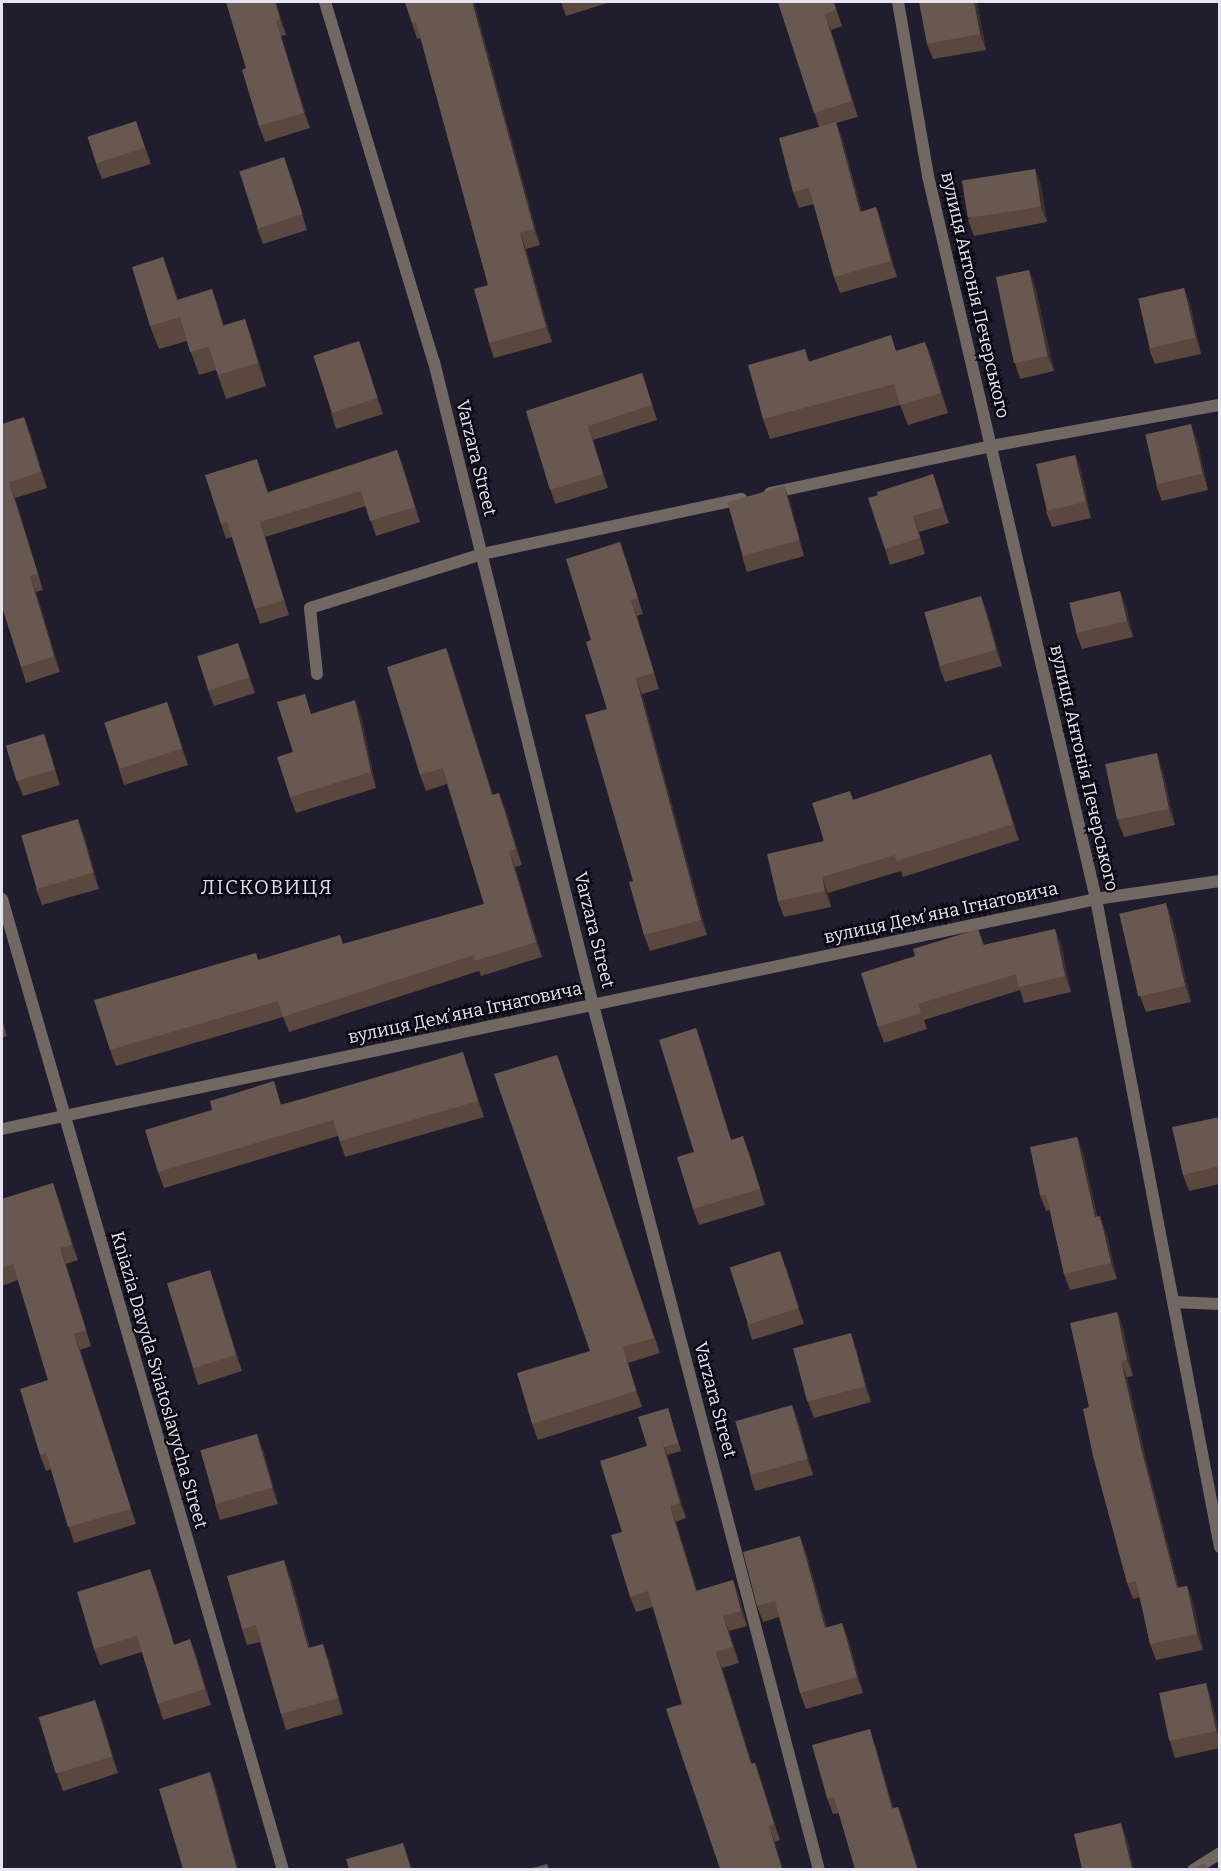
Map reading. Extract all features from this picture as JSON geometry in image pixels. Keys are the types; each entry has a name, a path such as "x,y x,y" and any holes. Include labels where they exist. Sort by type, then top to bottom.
{"street":[{"name":"Varzara Street","path":"325,2 434,362 594,1005 819,1869"},
{"name":"вулиця Антонія Печерського","path":"898,2 928,176 1096,899 1220,1547"},
{"path":"317,674 310,608 482,554 992,447 1220,405"},
{"name":"вулиця Демʼяна Ігнатовича","path":"2,1129 1096,899 1220,882"},
{"name":"Kniazia Davyda Sviatoslavycha Street","path":"2,899 63,1117 283,1869"},
{"path":"1173,1302 1220,1304"},
{"path":"1193,1869 1220,1853"}],"building":[{"path":"226,2 275,2 280,19 276,21 304,113 259,126 242,70 246,68"},
{"path":"405,2 472,2 534,229 520,233 546,327 489,343 474,289 488,285 416,22 412,23"},
{"path":"778,2 833,2 836,10 825,14 852,101 814,113"},
{"path":"919,2 974,2 980,34 927,44"},
{"path":"136,121 145,148 96,163 87,137"},
{"path":"836,122 860,212 876,207 891,261 834,277 809,188 793,192 779,138"},
{"path":"284,157 303,214 258,229 239,172"},
{"path":"1035,169 1041,207 968,218 962,181"},
{"path":"163,257 177,300 212,289 223,326 245,319 258,363 218,375 209,347 190,352 180,317 150,326 132,267"},
{"path":"1029,270 1047,356 1014,363 996,277"},
{"path":"1184,288 1195,338 1150,348 1138,299"},
{"path":"891,335 896,351 925,342 941,393 900,405 894,384 763,419 748,365 805,349 808,362"},
{"path":"359,341 378,398 332,413 313,356"},
{"path":"642,373 652,405 588,426 603,474 550,490 526,411"},
{"path":"24,417 41,472 9,482 38,574 30,576 54,656 21,667 2,607 2,424"},
{"path":"1191,424 1202,474 1157,484 1145,435"},
{"path":"397,450 415,507 370,521 361,491 260,522 284,600 255,609 227,522 221,524 205,475 257,459 267,493"},
{"path":"1075,455 1086,502 1047,511 1036,464"},
{"path":"933,474 943,507 913,516 920,538 885,549 868,498 878,495 877,492"},
{"path":"784,486 799,540 743,556 727,502"},
{"path":"620,542 638,598 631,600 654,673 636,678 701,920 644,935 629,882 633,881 585,715 607,709 586,642 591,640 566,559"},
{"path":"1120,591 1127,621 1076,633 1069,603"},
{"path":"981,596 996,650 940,666 924,612"},
{"path":"238,643 249,677 208,691 197,656"},
{"path":"446,648 492,795 499,793 516,849 509,851 536,942 475,961 474,955 283,1017 278,1001 110,1050 94,1000 256,953 258,960 340,935 343,944 484,904 443,768 420,775 387,667"},
{"path":"305,694 311,714 355,700 371,772 290,797 277,757 293,752 277,702"},
{"path":"167,702 182,749 119,769 104,722"},
{"path":"44,734 55,769 17,781 6,746"},
{"path":"1157,753 1169,809 1117,820 1105,764"},
{"path":"991,754 1013,824 897,861 895,855 822,877 825,891 778,901 767,854 824,841 812,803 850,791 853,800"},
{"path":"78,819 93,873 37,889 21,835"},
{"path":"1166,903 1185,986 1138,997 1119,914"},
{"path":"978,929 983,945 1055,929 1065,976 1018,987 1016,974 918,1004 921,1013 878,1027 861,973 915,956 913,949"},
{"path":"696,1028 731,1140 743,1136 760,1189 693,1209 677,1157 694,1152 659,1040"},
{"path":"463,1052 478,1101 340,1141 333,1120 158,1172 145,1130 212,1110 210,1101 274,1081 281,1105"},
{"path":"557,1055 654,1338 623,1347 636,1391 532,1424 517,1373 590,1351 494,1074"},
{"path":"1220,1117 1220,1166 1183,1175 1172,1127"},
{"path":"1077,1137 1095,1217 1100,1216 1111,1263 1064,1274 1046,1194 1040,1195 1030,1147"},
{"path":"53,1183 72,1245 60,1248 86,1330 74,1334 131,1509 68,1527 46,1453 40,1455 20,1389 48,1380 13,1264 2,1268 2,1199"},
{"path":"780,1251 799,1308 748,1324 730,1267"},
{"path":"210,1270 236,1355 193,1368 167,1283"},
{"path":"1117,1312 1127,1360 1121,1361 1141,1448 1177,1588 1187,1586 1197,1634 1150,1644 1136,1581 1127,1583 1093,1456 1083,1409 1089,1407 1070,1323"},
{"path":"851,1333 865,1386 807,1402 793,1349"},
{"path":"792,1405 807,1459 751,1475 735,1421"},
{"path":"668,1408 678,1443 664,1447 662,1441 647,1446 638,1417"},
{"path":"257,1434 272,1488 216,1504 200,1450"},
{"path":"662,1441 680,1503 670,1506 696,1591 733,1580 741,1611 723,1616 733,1647 716,1652 751,1764 755,1763 774,1824 769,1826 782,1869 720,1869 666,1709 682,1704 648,1591 630,1597 611,1535 622,1532 600,1461"},
{"path":"800,1536 825,1628 842,1623 857,1677 800,1693 775,1601 757,1606 743,1552"},
{"path":"284,1560 308,1648 323,1644 338,1698 281,1714 256,1625 242,1629 227,1576"},
{"path":"150,1569 174,1645 190,1639 205,1689 158,1704 137,1636 94,1649 77,1592"},
{"path":"1206,1683 1216,1731 1169,1741 1159,1693"},
{"path":"95,1700 112,1756 56,1774 39,1717"},
{"path":"870,1729 892,1809 898,1807 917,1869 855,1869 834,1797 827,1798 812,1745"},
{"path":"210,1772 237,1869 183,1869 159,1789"},
{"path":"1121,1823 1132,1869 1082,1869 1074,1834"},
{"path":"403,1843 411,1869 349,1869 346,1859"},
{"path":"1204,1863 1209,1869 1194,1869"},
{"path":"547,1864 549,1869 529,1869"}],"district":[{"name":"ЛІСКОВИЦЯ","path":"267,887"}]}
